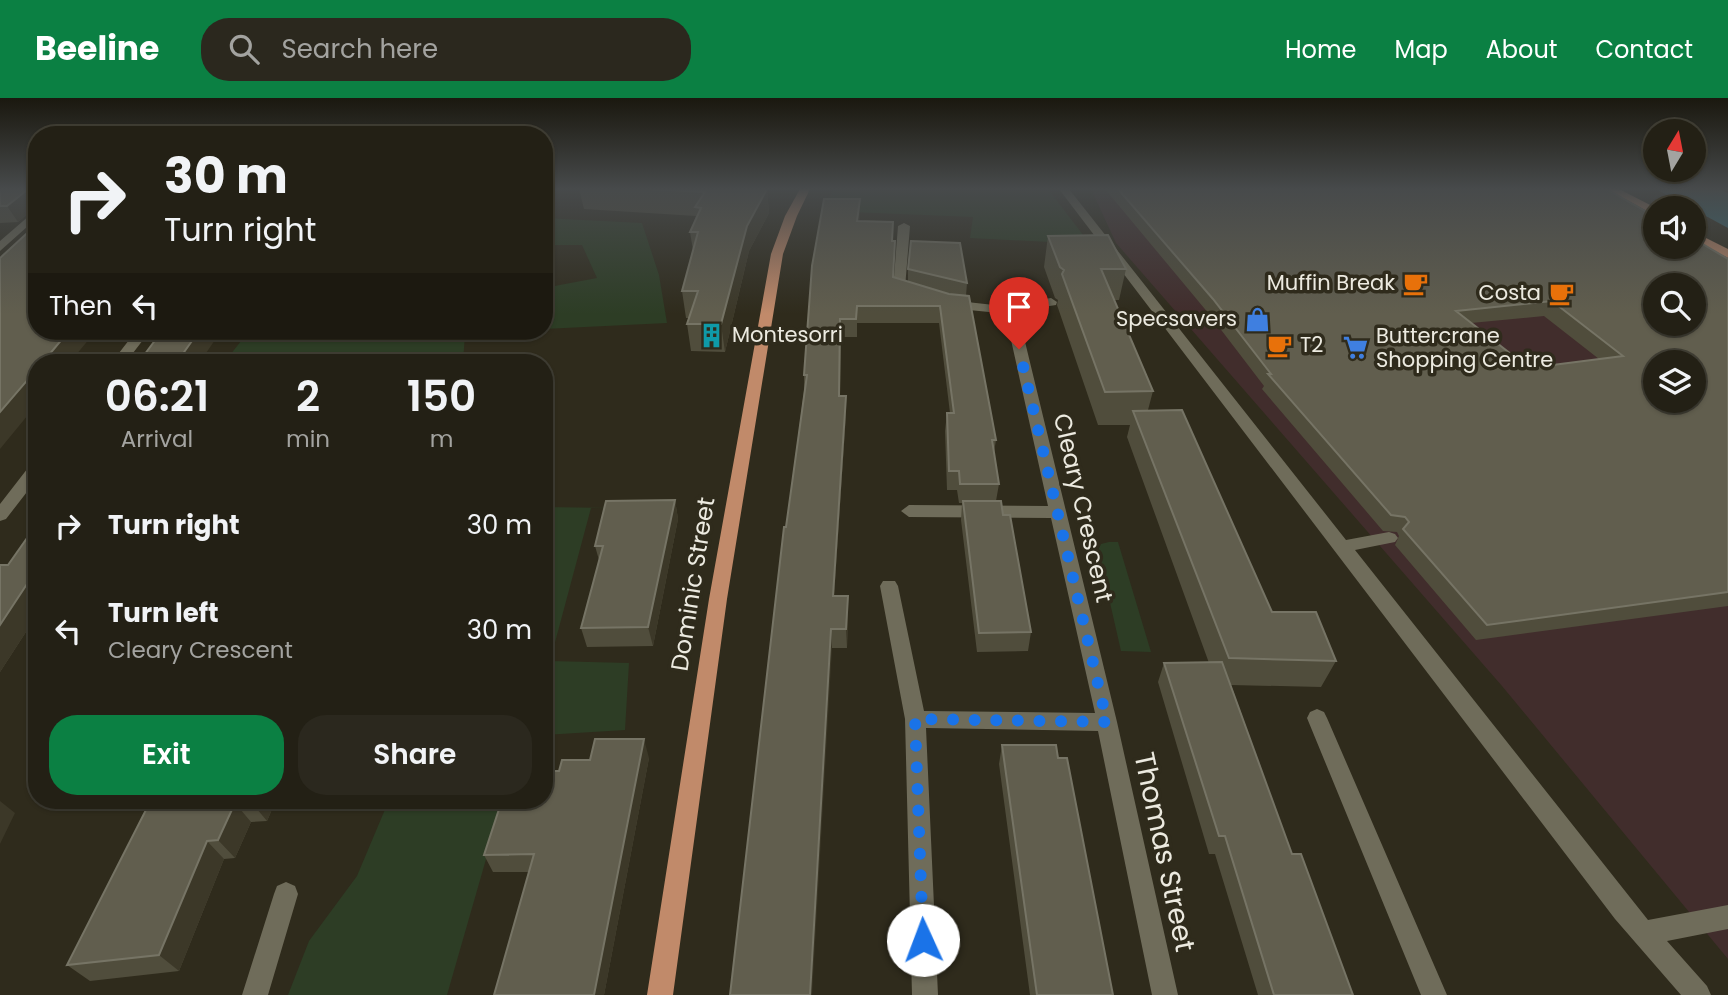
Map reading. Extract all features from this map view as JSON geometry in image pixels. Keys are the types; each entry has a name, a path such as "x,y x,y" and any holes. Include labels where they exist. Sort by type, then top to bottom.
{"main road":[{"name":"Dominic Street","path":"660,995 718,599 777,254 786,231"},
{"path":"1706,242 1728,254"}],"street":[{"path":"0,247 17,231"},
{"path":"904,231 899,290 933,301 1003,310 1051,302"},
{"path":"1096,231 1339,547 1643,933 1698,995"},
{"name":"Cleary Crescent","path":"1003,310 1013,321 1107,722"},
{"path":"125,354 136,340"},
{"path":"0,515 28,479"},
{"path":"909,511 1059,512"},
{"path":"1339,547 1389,538"},
{"path":"889,586 915,719 925,995"},
{"path":"1317,718 1434,995"},
{"path":"915,719 1107,722"},
{"name":"Thomas Street","path":"1107,722 1165,995"},
{"path":"255,995 286,894"},
{"path":"1643,933 1728,917"}],"shaded area":[{"name":"Buttercrane Shopping Centre","path":"1110,231 1630,231 1643,239 1643,259 1679,259 1705,273 1643,273 1643,336 1706,336 1706,273 1728,285 1728,959 1502,686 1116,243"}],"green space":[{"path":"553,231 645,231 659,275 667,323 553,329 553,286 597,278 582,245 553,245"},
{"path":"971,231 1080,231 1090,244 970,238"},
{"path":"242,340 465,340 464,354 231,354"},
{"path":"553,507 679,509 591,508 553,650"},
{"path":"1118,542 1151,652 1121,651 1098,550 1101,544"},
{"path":"553,661 629,663 625,730 553,734"},
{"path":"385,809 500,809 447,995 288,995 309,941 357,876"}],"building":[{"path":"746,231 721,324 687,324 698,291 682,291 698,232 690,232"},
{"path":"818,231 893,231 892,241 895,241 893,277 949,294 969,296 996,440 992,440 999,484 960,484 959,471 949,471 947,413 954,413 940,306 857,306 856,319 840,319 839,396 846,396 833,596 848,596 846,629 831,629 810,995 730,995 784,527 807,375 804,375 812,266"},
{"path":"1154,231 1643,231 1643,259 1706,259 1706,246 1728,259 1728,592 1487,625 1403,529 1409,522 1405,517 1391,515 1268,374 1271,374 1213,299","holes":["1552,301 1623,356 1529,368 1456,311"]},
{"path":"28,232 28,340 61,340 50,354 28,354 28,379 0,412 0,258"},
{"path":"1108,235 1126,269 1101,269 1153,391 1105,392 1062,274 1064,270 1060,267 1048,236"},
{"path":"911,241 960,243 967,283 908,269"},
{"path":"155,340 193,340 183,354 145,354"},
{"path":"1182,410 1272,612 1316,612 1336,661 1229,658 1133,411"},
{"path":"675,500 648,627 581,628 603,546 595,546 606,501"},
{"path":"963,501 1001,501 1003,515 1010,515 1031,632 979,633"},
{"path":"28,537 28,583 0,625 0,565 8,565"},
{"path":"1222,662 1292,854 1301,854 1353,995 1274,995 1225,836 1219,836 1164,663"},
{"path":"595,739 644,739 594,995 494,995 534,854 484,855 499,809 553,809 553,771 559,771 562,760 590,760"},
{"path":"1002,745 1056,745 1058,758 1067,758 1113,995 1037,995"},
{"path":"146,809 232,809 218,840 207,841 159,955 67,965"}],"place":[{"name":"Muffin Break","path":"1415,283"},
{"name":"Costa","path":"1561,293"},
{"name":"Specsavers","path":"1257,319"},
{"name":"Montesorri","path":"712,335"},
{"name":"T2","path":"1280,345"},
{"name":"Buttercrane Shopping Centre","path":"1356,348"}],"route":[{"path":"923,940 915,719 1107,722 1019,349"}]}
